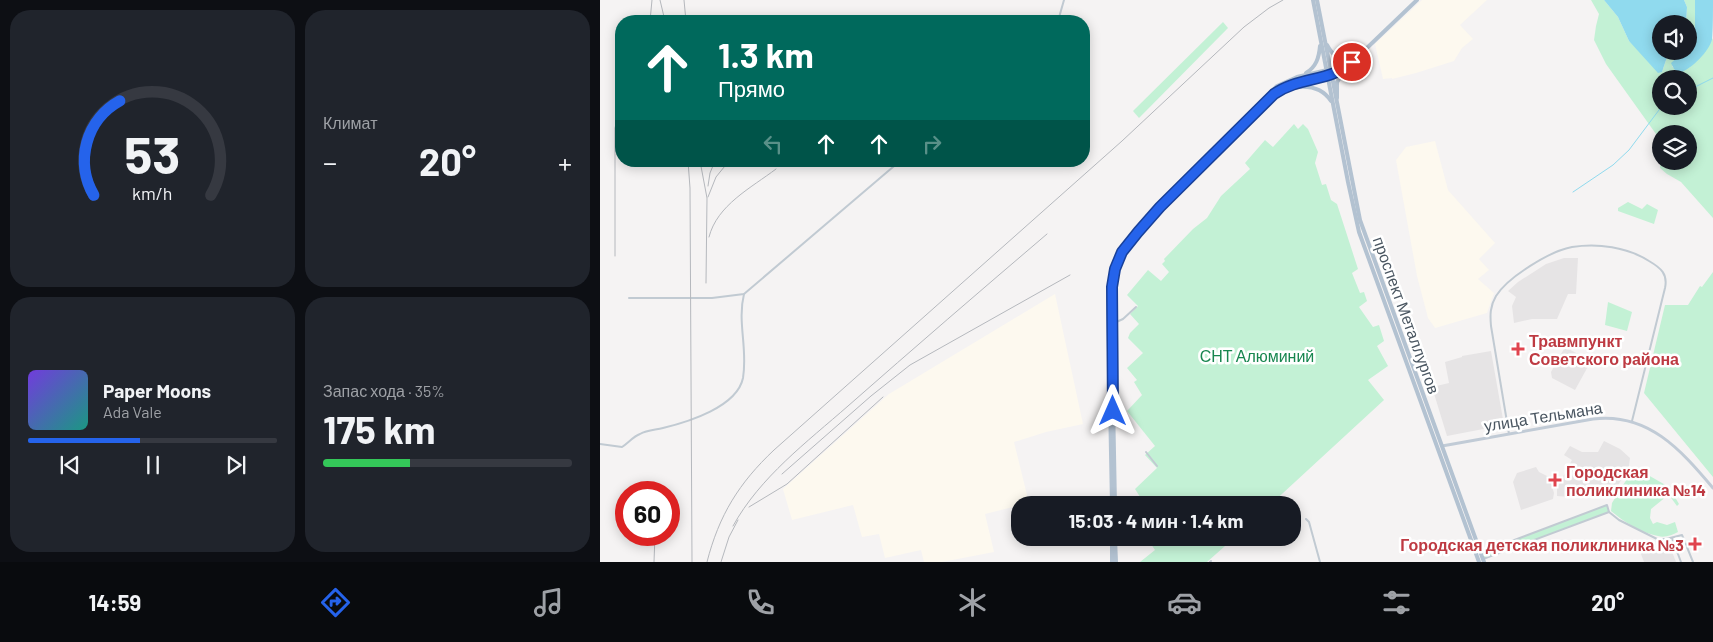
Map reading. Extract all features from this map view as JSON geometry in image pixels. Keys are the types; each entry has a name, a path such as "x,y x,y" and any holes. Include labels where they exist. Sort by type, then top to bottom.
{"main road":[{"path":"1313,0 1322,40 1332,54 1343,59 1362,52"},
{"path":"1113,496 1108,298 1114,264 1129,238 1163,200 1270,92 1284,82 1307,73 1316,65 1322,40 1317,0"},
{"path":"1334,104 1339,79 1362,52 1417,0"},
{"name":"проспект Металлургов","path":"1322,40 1360,220 1481,561"},
{"path":"1113,496 1113,280 1116,266 1127,245 1160,207 1274,94 1292,84 1328,73 1362,52"},
{"path":"1297,77 1328,73"},
{"path":"1274,94 1293,87 1307,87 1325,94 1334,104"},
{"name":"улица Тельмана","path":"1440,446 1601,418 1632,422 1672,443 1713,488"},
{"path":"1114,546 1114,562"}],"street":[{"path":"1060,15 1064,0"},
{"path":"629,298 712,298 744,294 893,167"},
{"path":"1509,434 1490,313 1496,296 1506,285 1524,271 1559,251 1571,247 1587,246 1622,249 1632,252 1658,266 1664,273 1667,281 1632,422"},
{"path":"600,444 622,447 639,434 696,417 725,404 735,396 743,378 744,341 741,324 744,294"},
{"path":"1112,324 1123,319 1136,307"},
{"path":"1146,452 1157,466"},
{"path":"1478,553 1606,505 1609,512 1619,520 1657,539 1682,535 1693,562"},
{"path":"1481,561 1609,512"},
{"path":"1306,519 1309,522 1320,562"},
{"path":"1672,538 1681,562"}],"shaded area":[{"path":"1422,0 1487,0 1460,25 1473,39 1462,48 1454,61 1416,73 1392,79 1383,79 1375,44"},
{"path":"1435,141 1448,190 1495,243 1479,259 1489,270 1478,279 1494,293 1487,313 1435,328 1428,318 1417,276 1396,160 1406,147"},
{"path":"1564,258 1578,258 1576,294 1568,294 1557,319 1532,319 1514,323 1512,306 1516,297 1508,291 1518,282 1546,264"},
{"path":"1055,294 1083,424 1046,432 1014,442 1027,496 1011,496 1011,508 985,514 994,552 942,562 924,562 921,550 885,558 879,534 862,537 853,505 792,520 783,489 889,394"},
{"path":"1565,347 1591,361 1575,390 1552,378 1551,372"},
{"path":"1491,351 1504,425 1447,436 1432,387 1449,383 1445,362 1462,356"},
{"path":"1604,441 1620,449 1630,458 1629,466 1612,496 1572,486 1570,497 1557,496 1557,488 1572,460 1564,455 1570,446 1582,452 1598,452"},
{"path":"1536,467 1539,472 1549,477 1554,493 1553,499 1521,510 1513,482 1517,473"},
{"path":"1657,543 1669,544 1676,562 1644,562 1641,554 1644,548"}],"green space":[{"path":"1591,0 1604,0 1618,17 1629,41 1660,70 1652,70 1652,115 1697,115 1697,70 1681,70 1698,59 1713,38 1713,218 1681,182 1662,170 1697,170 1697,125 1652,125 1652,128 1606,64 1594,40 1599,14"},
{"path":"1684,0 1695,0 1695,15 1687,15 1687,7"},
{"path":"1223,22 1228,28 1139,118 1133,111"},
{"path":"1666,60 1677,60 1672,66 1675,70 1663,70"},
{"name":"СНТ Алюминий","path":"1294,124 1298,129 1303,124 1308,129 1318,152 1315,163 1322,185 1326,184 1331,200 1337,204 1358,269 1352,273 1360,293 1364,292 1367,301 1359,307 1373,327 1379,325 1384,341 1377,346 1388,366 1368,380 1384,400 1280,496 1139,496 1135,489 1157,468 1145,455 1155,446 1127,411 1142,395 1134,382 1137,380 1127,368 1143,353 1128,338 1130,333 1139,324 1130,314 1138,306 1127,295 1148,270 1161,281 1169,272 1162,264 1165,261 1164,259 1193,229 1207,218 1221,196 1250,169 1245,163 1265,140 1273,147"},
{"path":"1628,202 1642,209 1647,204 1658,210 1654,224 1618,211 1618,208"},
{"path":"1713,272 1713,477 1644,393 1665,305 1688,305 1700,286 1702,287"},
{"path":"1608,302 1632,312 1627,331 1605,325"},
{"path":"1641,471 1669,487 1679,504 1677,506 1669,495 1667,496 1651,509 1650,518 1653,524 1657,522 1667,525 1675,522 1678,532 1661,537 1652,535 1633,526 1611,511 1612,503 1630,474"},
{"path":"1607,505 1609,512 1483,559 1480,553"},
{"path":"1152,546 1225,546 1207,562 1140,562 1155,550"}],"water":[{"path":"1604,0 1684,0 1687,7 1687,15 1652,15 1652,60 1666,60 1663,70 1655,70 1629,41 1618,17"},
{"path":"1695,0 1713,0 1712,40 1699,60 1686,70 1675,70 1671,63 1674,60 1697,60 1697,15 1695,15"}],"waterway":[{"path":"1697,86 1713,78"},
{"path":"1573,192 1613,165 1629,150 1655,115"}],"railway":[{"path":"651,15 652,0"},
{"path":"660,0 664,15"},
{"path":"684,0 685,15"},
{"path":"707,562 718,529 732,501 750,475 774,450 1122,141 1244,27 1283,0"},
{"path":"615,128 615,167"},
{"path":"615,167 615,256"},
{"path":"688,167 692,562"},
{"path":"701,167 707,198 706,283"},
{"path":"708,186 712,167"},
{"path":"708,197 716,177 724,167"},
{"path":"709,237 713,226 727,206 776,169"},
{"path":"733,526 744,508 785,461 1047,234"},
{"path":"782,474 871,396 910,365 1070,275"},
{"path":"749,507 787,484 883,397"},
{"path":"721,562 729,537 738,520"},
{"path":"654,562 655,546"}],"place":[{"name":"Травмпункт Советского района","path":"1518,349"},
{"name":"Городская поликлиника №14","path":"1555,480"},
{"name":"Городская детская поликлиника №3","path":"1695,544"}],"route":[{"path":"1113,411 1111,297 1114,272 1122,252 1160,207 1274,94 1292,84 1331,75 1346,68 1352,62"}]}
